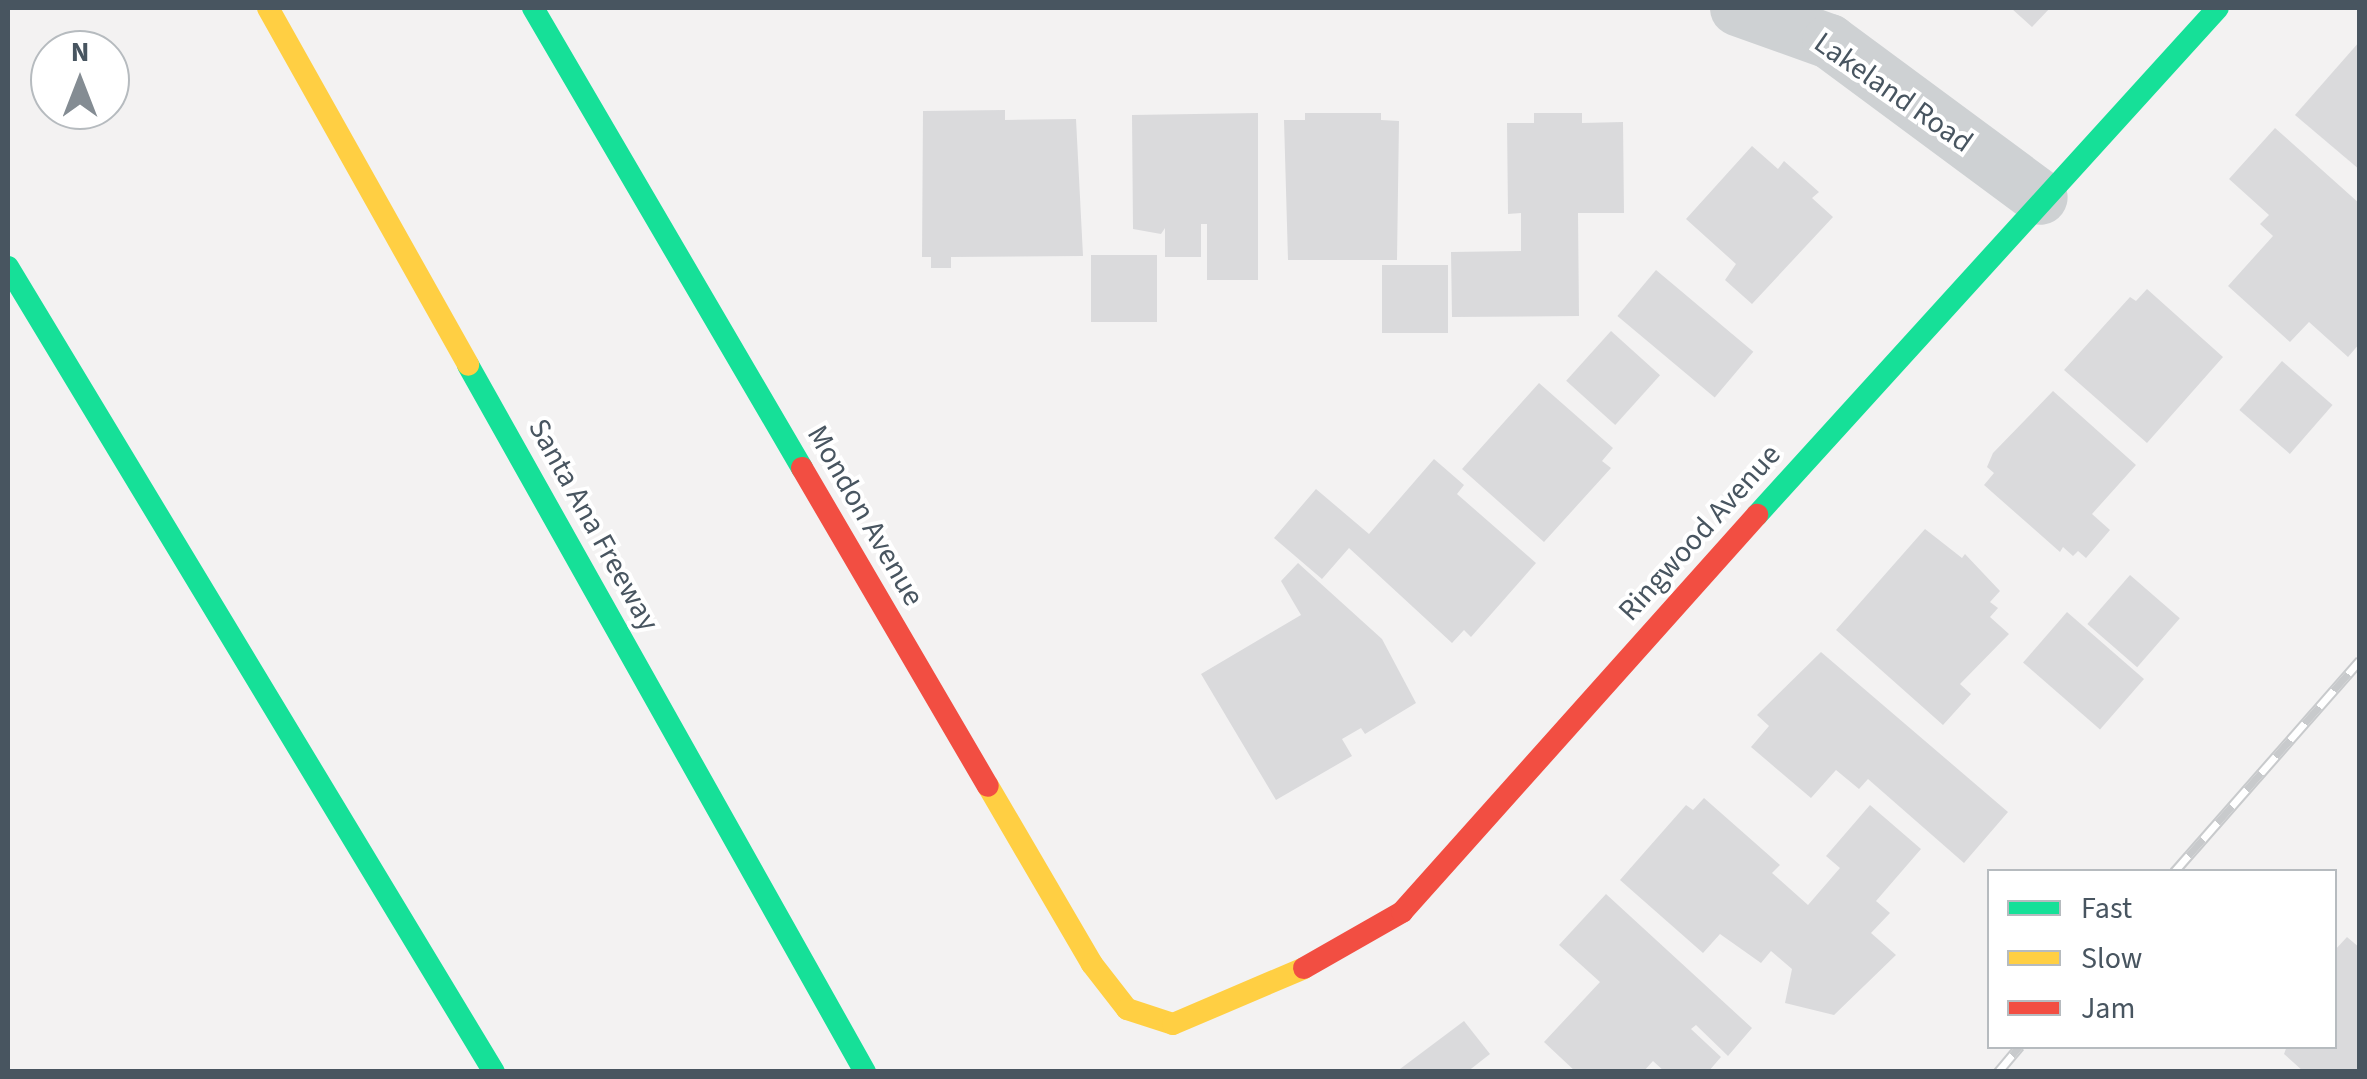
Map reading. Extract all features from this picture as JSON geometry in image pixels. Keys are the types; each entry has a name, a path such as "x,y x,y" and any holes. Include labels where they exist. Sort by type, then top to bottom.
{"main road":[{"name":"Santa Ana Freeway","path":"268,8 865,1072"},
{"name":"Mondon Avenue","path":"532,8 1092,964 1127,1009 1173,1024"},
{"name":"Ringwood Avenue","path":"1173,1024 1270,988 1402,912 2040,197 2218,8"},
{"path":"8,267 494,1072"}],"street":[{"name":"Lakeland Road","path":"1737,8 1829,42 2040,197"}],"building":[{"path":"2011,8 2050,8 2032,27"},
{"path":"2360,41 2360,170 2295,115"},
{"path":"1005,110 1005,120 1076,119 1083,256 951,257 951,268 931,268 931,257 922,257 923,111"},
{"path":"1258,113 1258,280 1207,280 1207,224 1201,224 1201,257 1165,257 1165,228 1161,234 1133,229 1132,115"},
{"path":"1305,113 1381,113 1381,120 1399,121 1397,260 1288,260 1284,120 1305,120"},
{"path":"1534,113 1582,113 1582,123 1623,122 1624,213 1578,213 1579,316 1452,317 1451,252 1521,251 1521,213 1508,214 1507,123 1534,123"},
{"path":"2275,128 2360,204 2360,343 2348,357 2309,322 2290,342 2228,286 2273,236 2260,224 2269,215 2229,179"},
{"path":"1752,146 1778,169 1784,161 1819,192 1812,198 1833,217 1752,304 1725,280 1736,264 1686,219"},
{"path":"1091,255 1157,255 1157,322 1091,322"},
{"path":"1382,265 1448,265 1448,333 1382,333"},
{"path":"1656,270 1753,352 1715,398 1617,316"},
{"path":"2147,289 2223,357 2147,443 2064,370 2130,297 2136,301"},
{"path":"1611,331 1660,375 1615,425 1566,381"},
{"path":"2282,361 2333,405 2290,454 2239,410"},
{"path":"1539,383 1613,448 1602,461 1611,468 1544,542 1462,469"},
{"path":"2053,391 2136,465 2092,514 2110,530 2086,558 2078,551 2073,556 2063,547 2060,552 1984,485 1994,473 1987,467 1993,453"},
{"path":"1434,459 1464,485 1457,494 1536,563 1471,637 1464,630 1452,643 1349,548 1322,579 1274,538 1316,489 1369,534"},
{"path":"1925,529 1962,558 1965,554 2000,591 1990,602 1998,608 1990,617 2009,634 1960,684 1971,694 1943,725 1836,630"},
{"path":"1298,563 1382,639 1416,703 1365,734 1361,728 1342,739 1352,756 1276,800 1201,674 1301,615 1281,581"},
{"path":"2130,575 2180,618 2137,667 2087,624"},
{"path":"2067,612 2144,679 2100,729 2023,663"},
{"path":"1821,652 2008,812 1964,863 1868,779 1859,789 1836,770 1811,798 1751,747 1769,726 1757,715"},
{"path":"1704,798 1780,865 1772,873 1808,905 1840,868 1826,856 1870,805 1921,849 1876,901 1890,913 1871,933 1896,955 1834,1015 1785,1003 1792,969 1771,951 1761,963 1720,934 1703,953 1620,880 1686,805 1693,810"},
{"path":"1606,894 1752,1028 1728,1056 1696,1025 1691,1029 1721,1057 1708,1072 1665,1072 1653,1061 1643,1072 1576,1072 1544,1042 1600,982 1559,945"},
{"path":"2347,937 2360,948 2360,1072 2304,1072 2284,1054 2286,1049 2337,1049 2337,948"},
{"path":"1464,1021 1490,1054 1467,1072 1396,1072"}],"railway":[{"path":"2177,869 2360,660"},
{"path":"1998,1072 2017,1049"}],"traffic: fast":[{"path":"533,8 802,468"},
{"path":"1757,515 2218,8"},
{"path":"8,267 494,1072"},
{"path":"468,365 865,1072"}],"traffic: slow":[{"path":"268,8 468,365"},
{"path":"988,786 1092,964 1127,1009 1173,1024 1304,968"}],"traffic: jam":[{"path":"802,468 988,786"},
{"path":"1304,968 1402,912 1757,515"}]}
